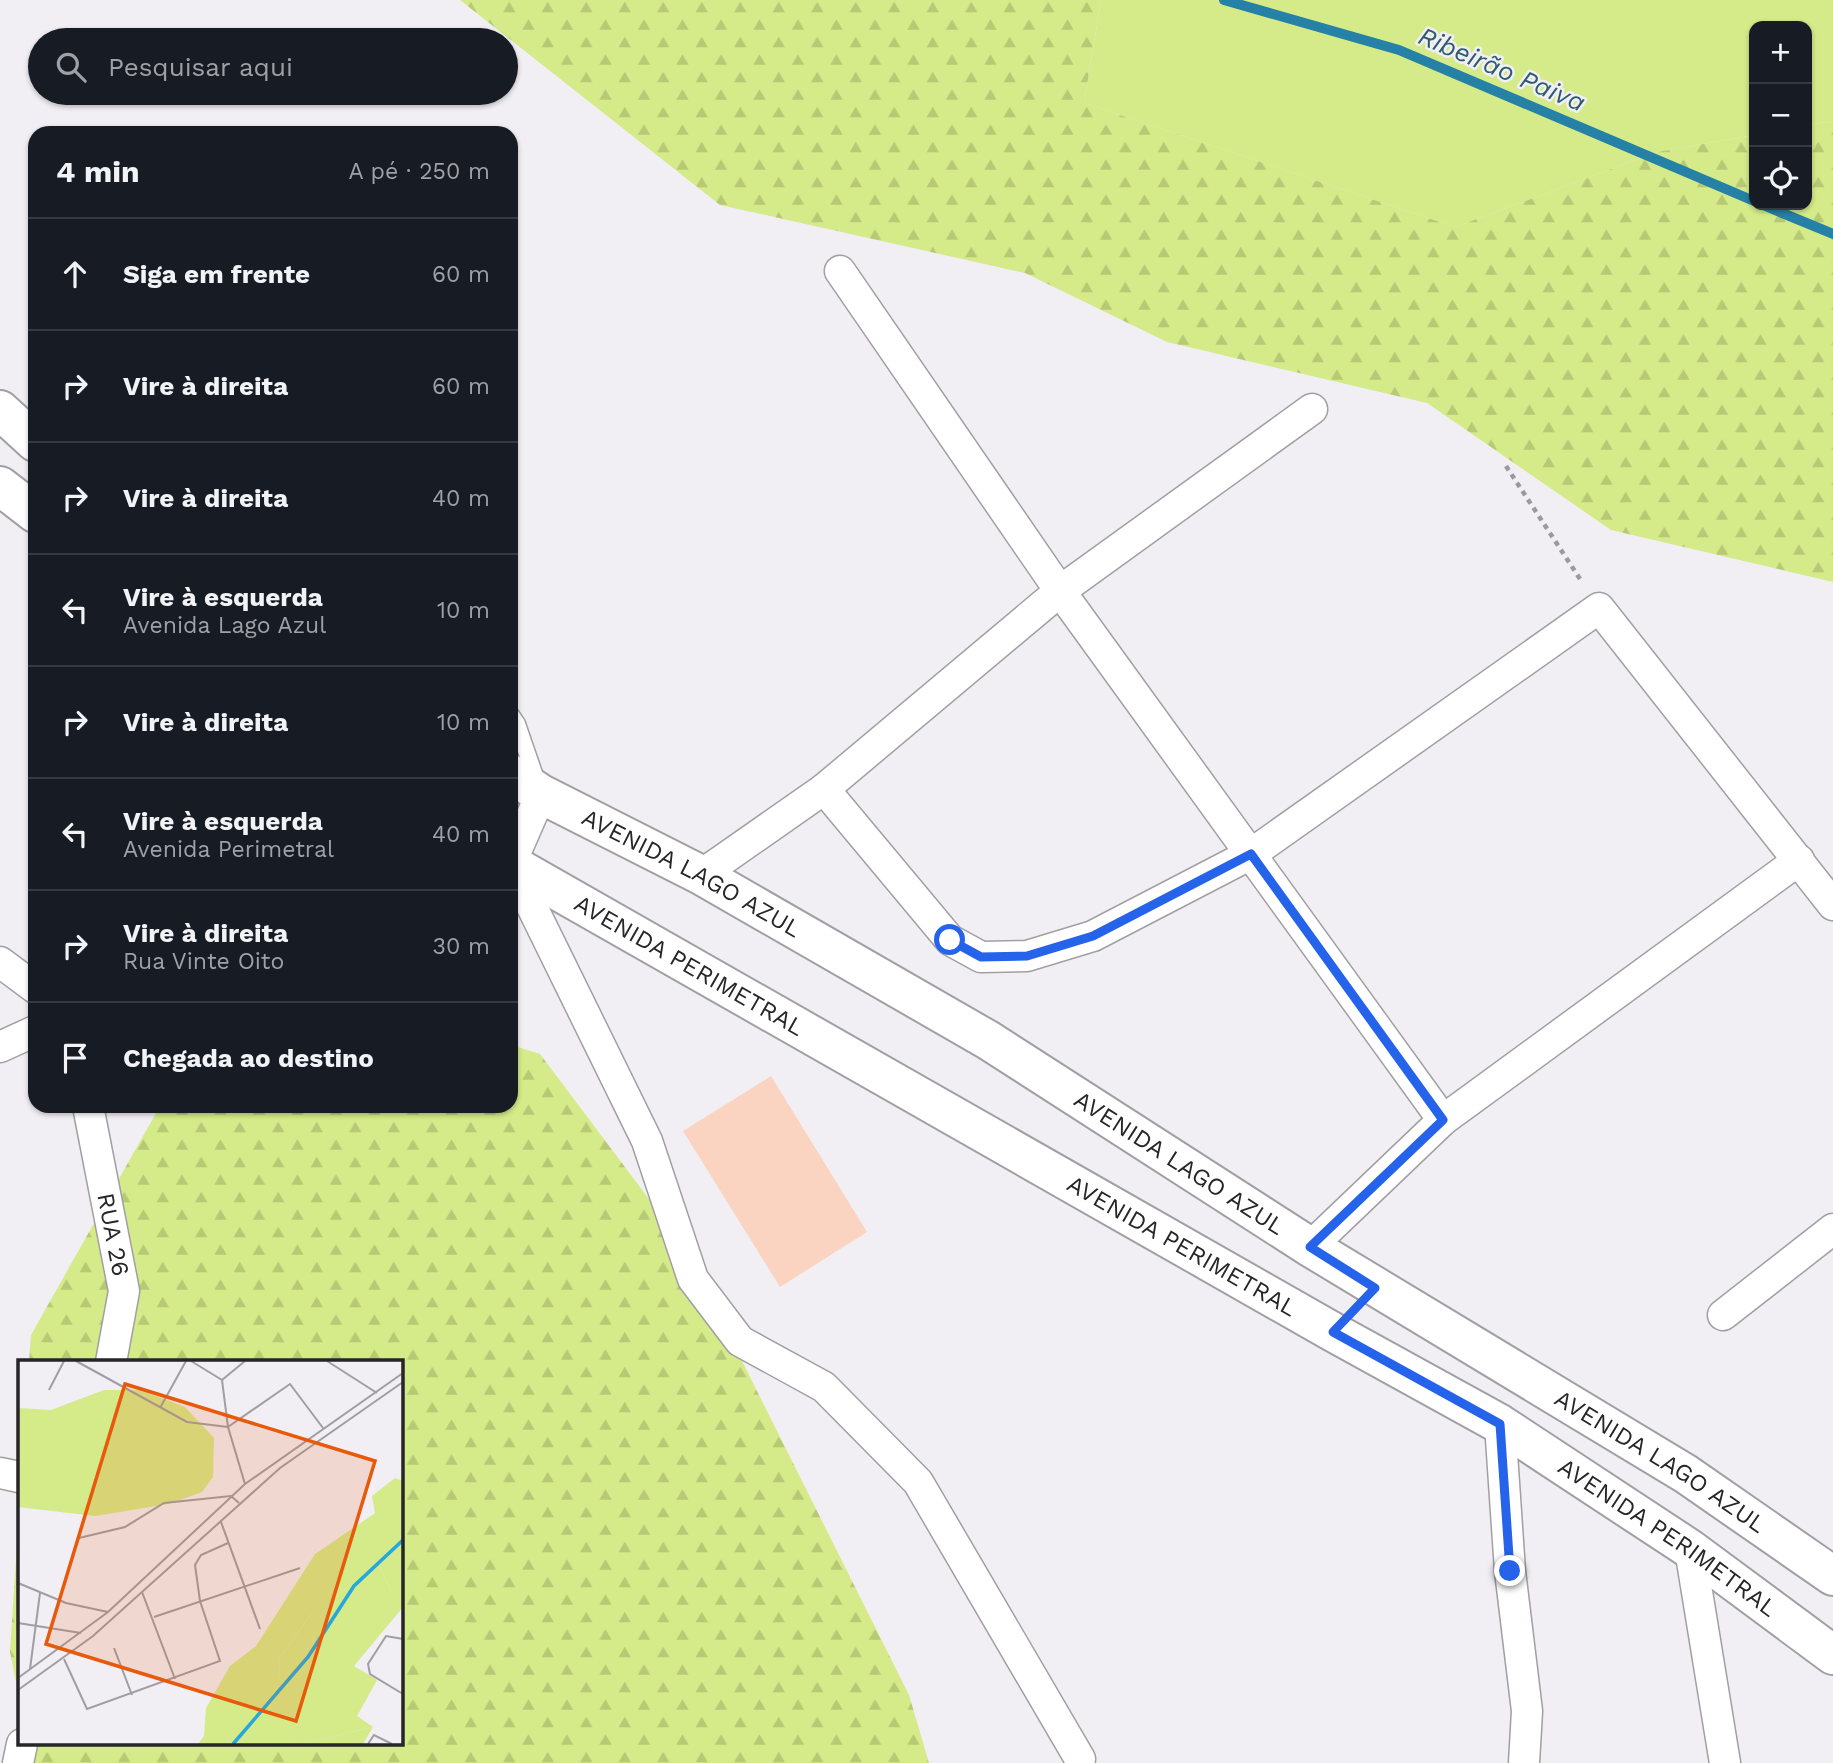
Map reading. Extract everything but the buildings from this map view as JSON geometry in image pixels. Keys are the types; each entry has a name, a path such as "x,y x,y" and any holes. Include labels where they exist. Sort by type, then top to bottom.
{"main road":[{"path":"0,410 28,436"},
{"path":"0,486 28,508"},
{"name":"AVENIDA LAGO AZUL","path":"526,784 701,875 988,1040 1375,1288 1686,1474 1833,1576"},
{"name":"AVENIDA PERIMETRAL","path":"518,867 1333,1332 1500,1424 1690,1549 1833,1655"},
{"path":"1333,1332 1375,1288"}],"street":[{"path":"840,271 1060,591 1443,1120"},
{"path":"701,875 824,789 1060,591 1312,409"},
{"path":"824,789 950,940 981,957 1027,956 1093,936 1251,854 1599,608 1833,905"},
{"path":"518,826 526,784"},
{"path":"1310,1247 1443,1120 1799,860"},
{"path":"518,877 647,1140 692,1279 740,1341 824,1387 918,1482 1080,1759"},
{"path":"0,962 28,983"},
{"path":"0,1047 28,1034"},
{"name":"RUA 26","path":"89,1113 124,1291 111,1360"},
{"path":"1723,1315 1833,1229"},
{"path":"1500,1424 1510,1571 1527,1711 1524,1763"},
{"path":"0,1473 18,1477"},
{"path":"1690,1549 1725,1763"},
{"path":"18,1763 22,1746"}],"lane":[{"path":"518,731 526,784"}],"path":[{"path":"1506,466 1599,608"}],"green space":[{"path":"460,0 1101,0 1084,103 1455,227 1657,152 1749,136 1749,210 1812,210 1812,124 1833,121 1833,582 1611,530 1427,403 1167,342 1025,273 720,205 518,46 518,28 496,28"},
{"path":"1101,0 1833,0 1833,121 1812,124 1812,21 1749,21 1749,136 1657,152 1455,227 1084,103"},
{"path":"518,1047 540,1054 685,1247 909,1695 929,1763 33,1763 29,1746 402,1746 402,1360 29,1360 31,1335 156,1113 518,1113"},
{"path":"18,1528 18,1692 10,1652"}],"waterway":[{"name":"Ribeirão Paiva","path":"1224,0 1399,50 1749,199"},
{"name":"Ribeirão Paiva","path":"1775,210 1833,234"}],"route":[{"path":"950,940 981,957 1027,956 1093,936 1251,854 1443,1120 1310,1247 1375,1288 1333,1332 1500,1424 1510,1571"}]}
